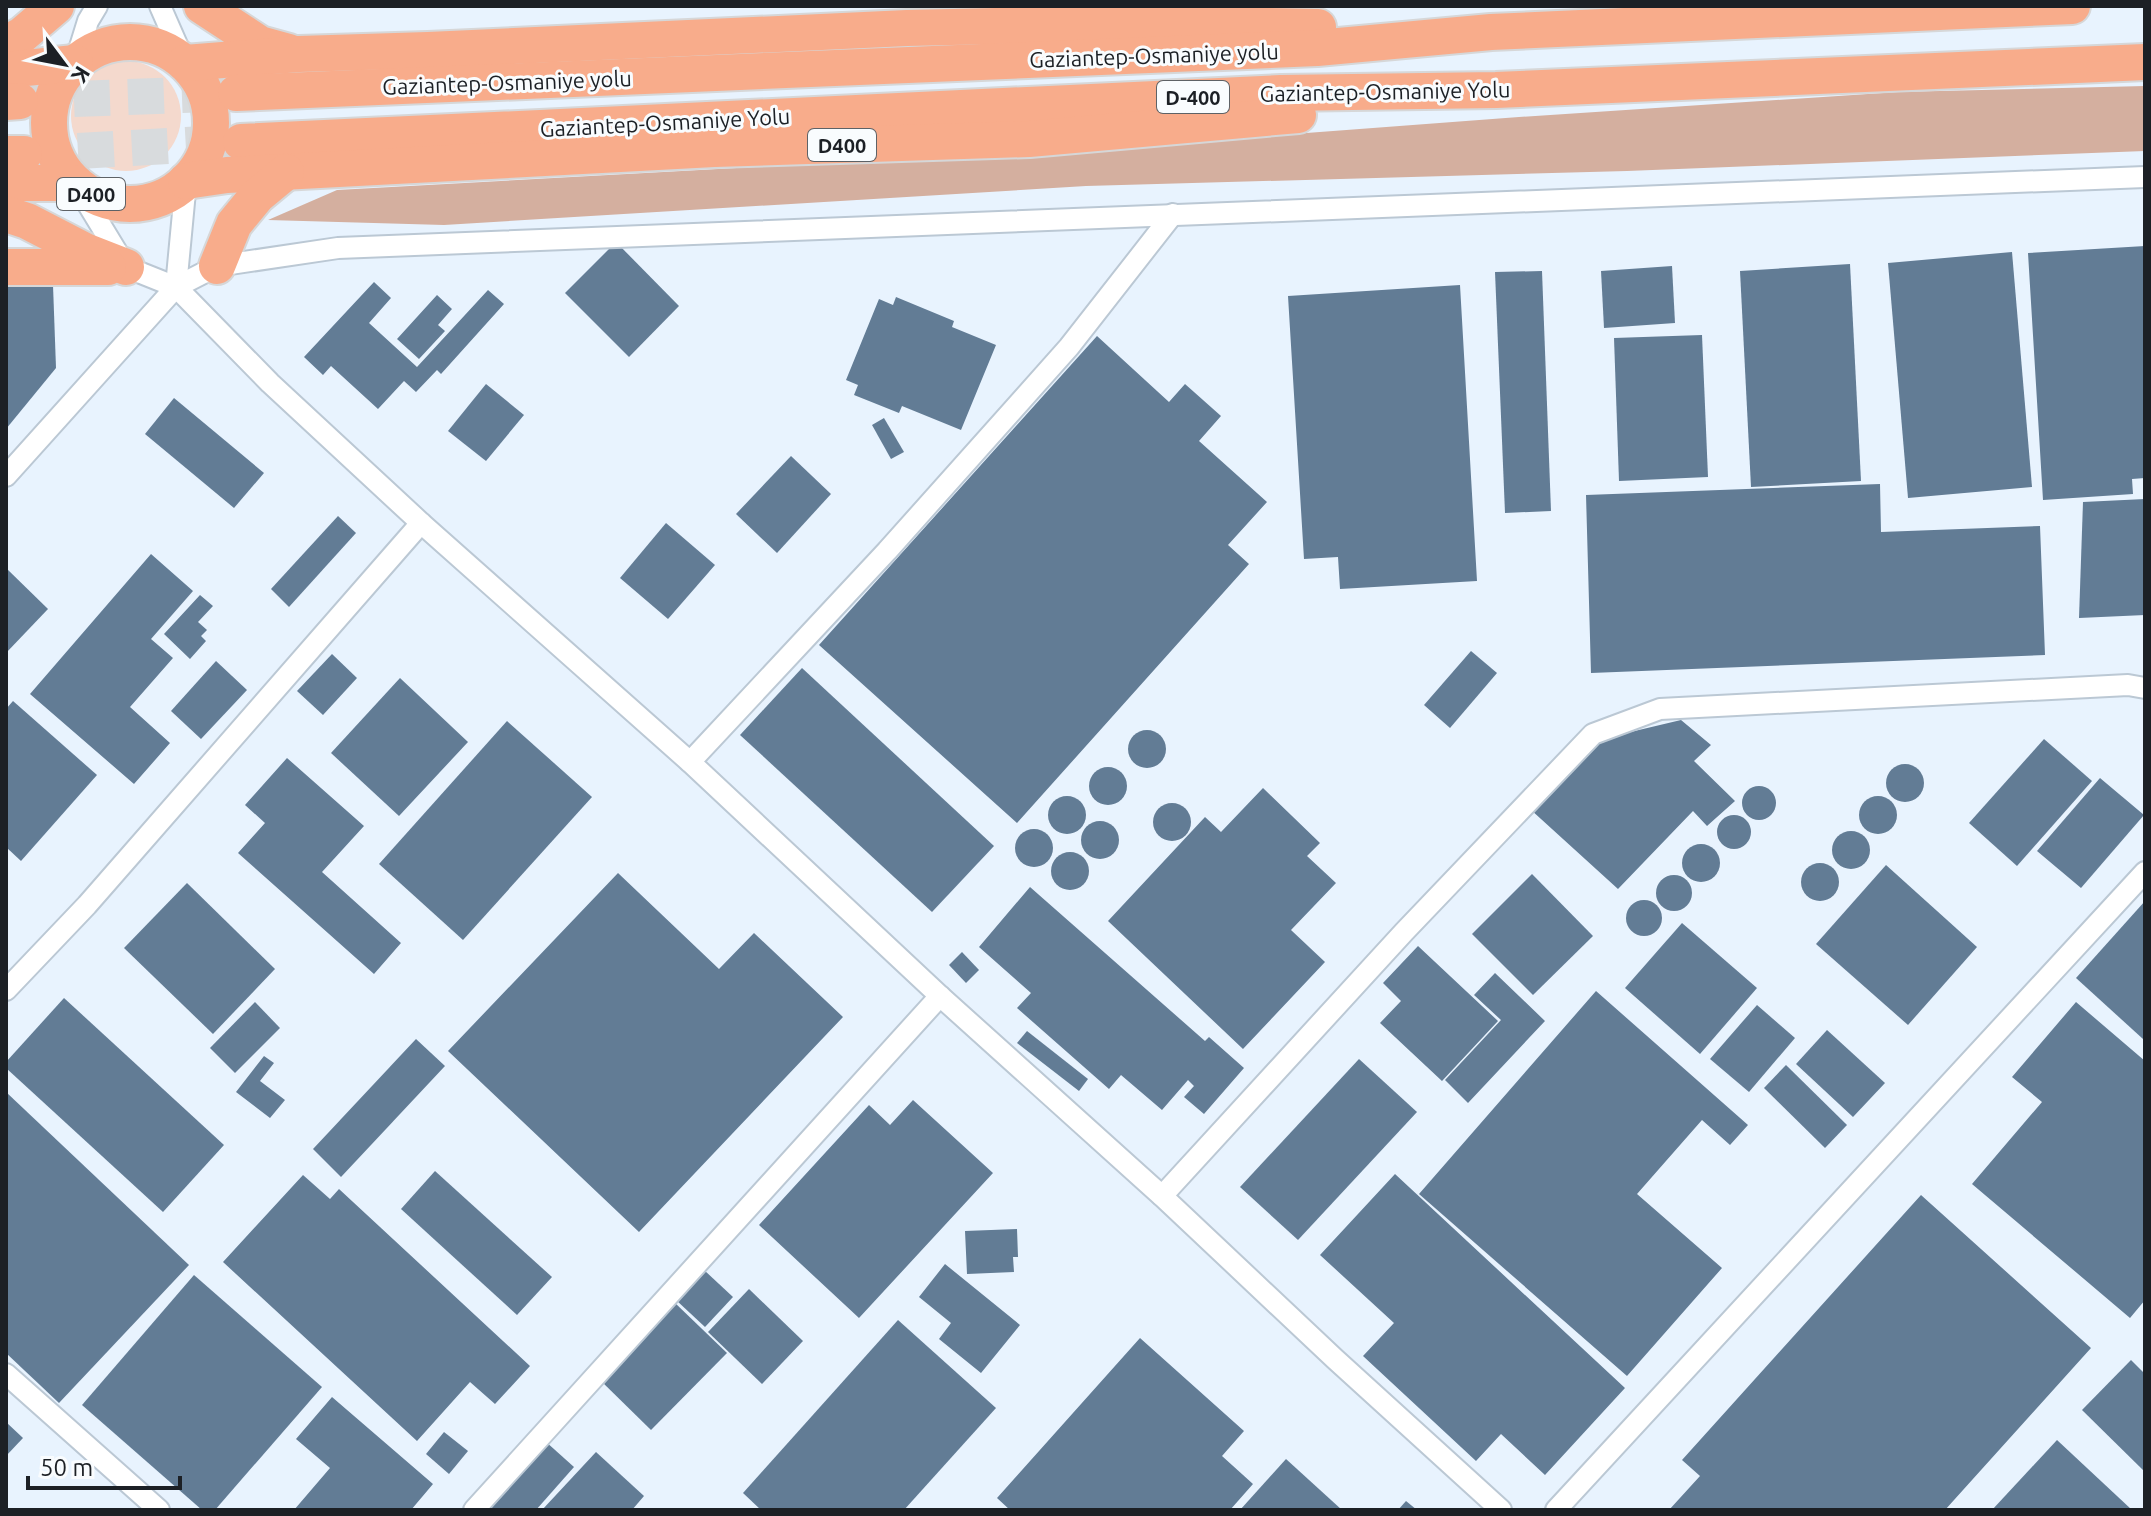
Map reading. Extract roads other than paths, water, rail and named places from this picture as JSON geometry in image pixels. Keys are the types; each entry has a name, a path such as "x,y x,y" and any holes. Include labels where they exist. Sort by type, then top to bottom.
{"highway":[{"path":"6,43 22,35 56,6"},
{"path":"202,6 260,44 299,54"},
{"name":"Gaziantep-Osmaniye yolu","path":"236,93 1317,48 1491,32 2072,6"},
{"path":"185,63 299,54 907,28 1127,23 1491,32"},
{"name":"D400","path":"11,91 110,44 130,41 150,43 169,51 185,63 199,80 208,100 212,122 209,144 200,164 186,181 157,200 139,204 105,200 75,183 61,165 52,145 49,123 56,90 75,63"},
{"name":"Gaziantep-Osmaniye Yolu","path":"241,142 1265,93 1496,90 2145,62"},
{"name":"D400","path":"186,181 227,175 714,149 1029,139 1322,112 1496,90"},
{"name":"D400","path":"12,164 75,183"},
{"path":"217,266 234,224 257,196 286,172"},
{"name":"D400","path":"6,214 126,267"},
{"path":"6,267 126,267"}],"street":[{"path":"75,63 88,21 97,6"},
{"path":"160,6 185,63"},
{"path":"6,476 176,287 217,266 338,248 2145,177"},
{"path":"176,287 186,181"},
{"path":"75,183 126,267 176,287 270,383 421,523 690,762 940,996 1162,1196 1501,1510"},
{"path":"690,762 887,551 1069,347 1173,214"},
{"path":"6,990 87,905 421,523"},
{"path":"1162,1196 1404,932 1593,734 1660,709 2128,685 2145,688"},
{"path":"1556,1510 2145,872"},
{"path":"474,1510 940,996"},
{"path":"6,1374 159,1510"}],"tunnel":[{"path":"20,101 236,93"},
{"path":"24,154 241,142"}]}
